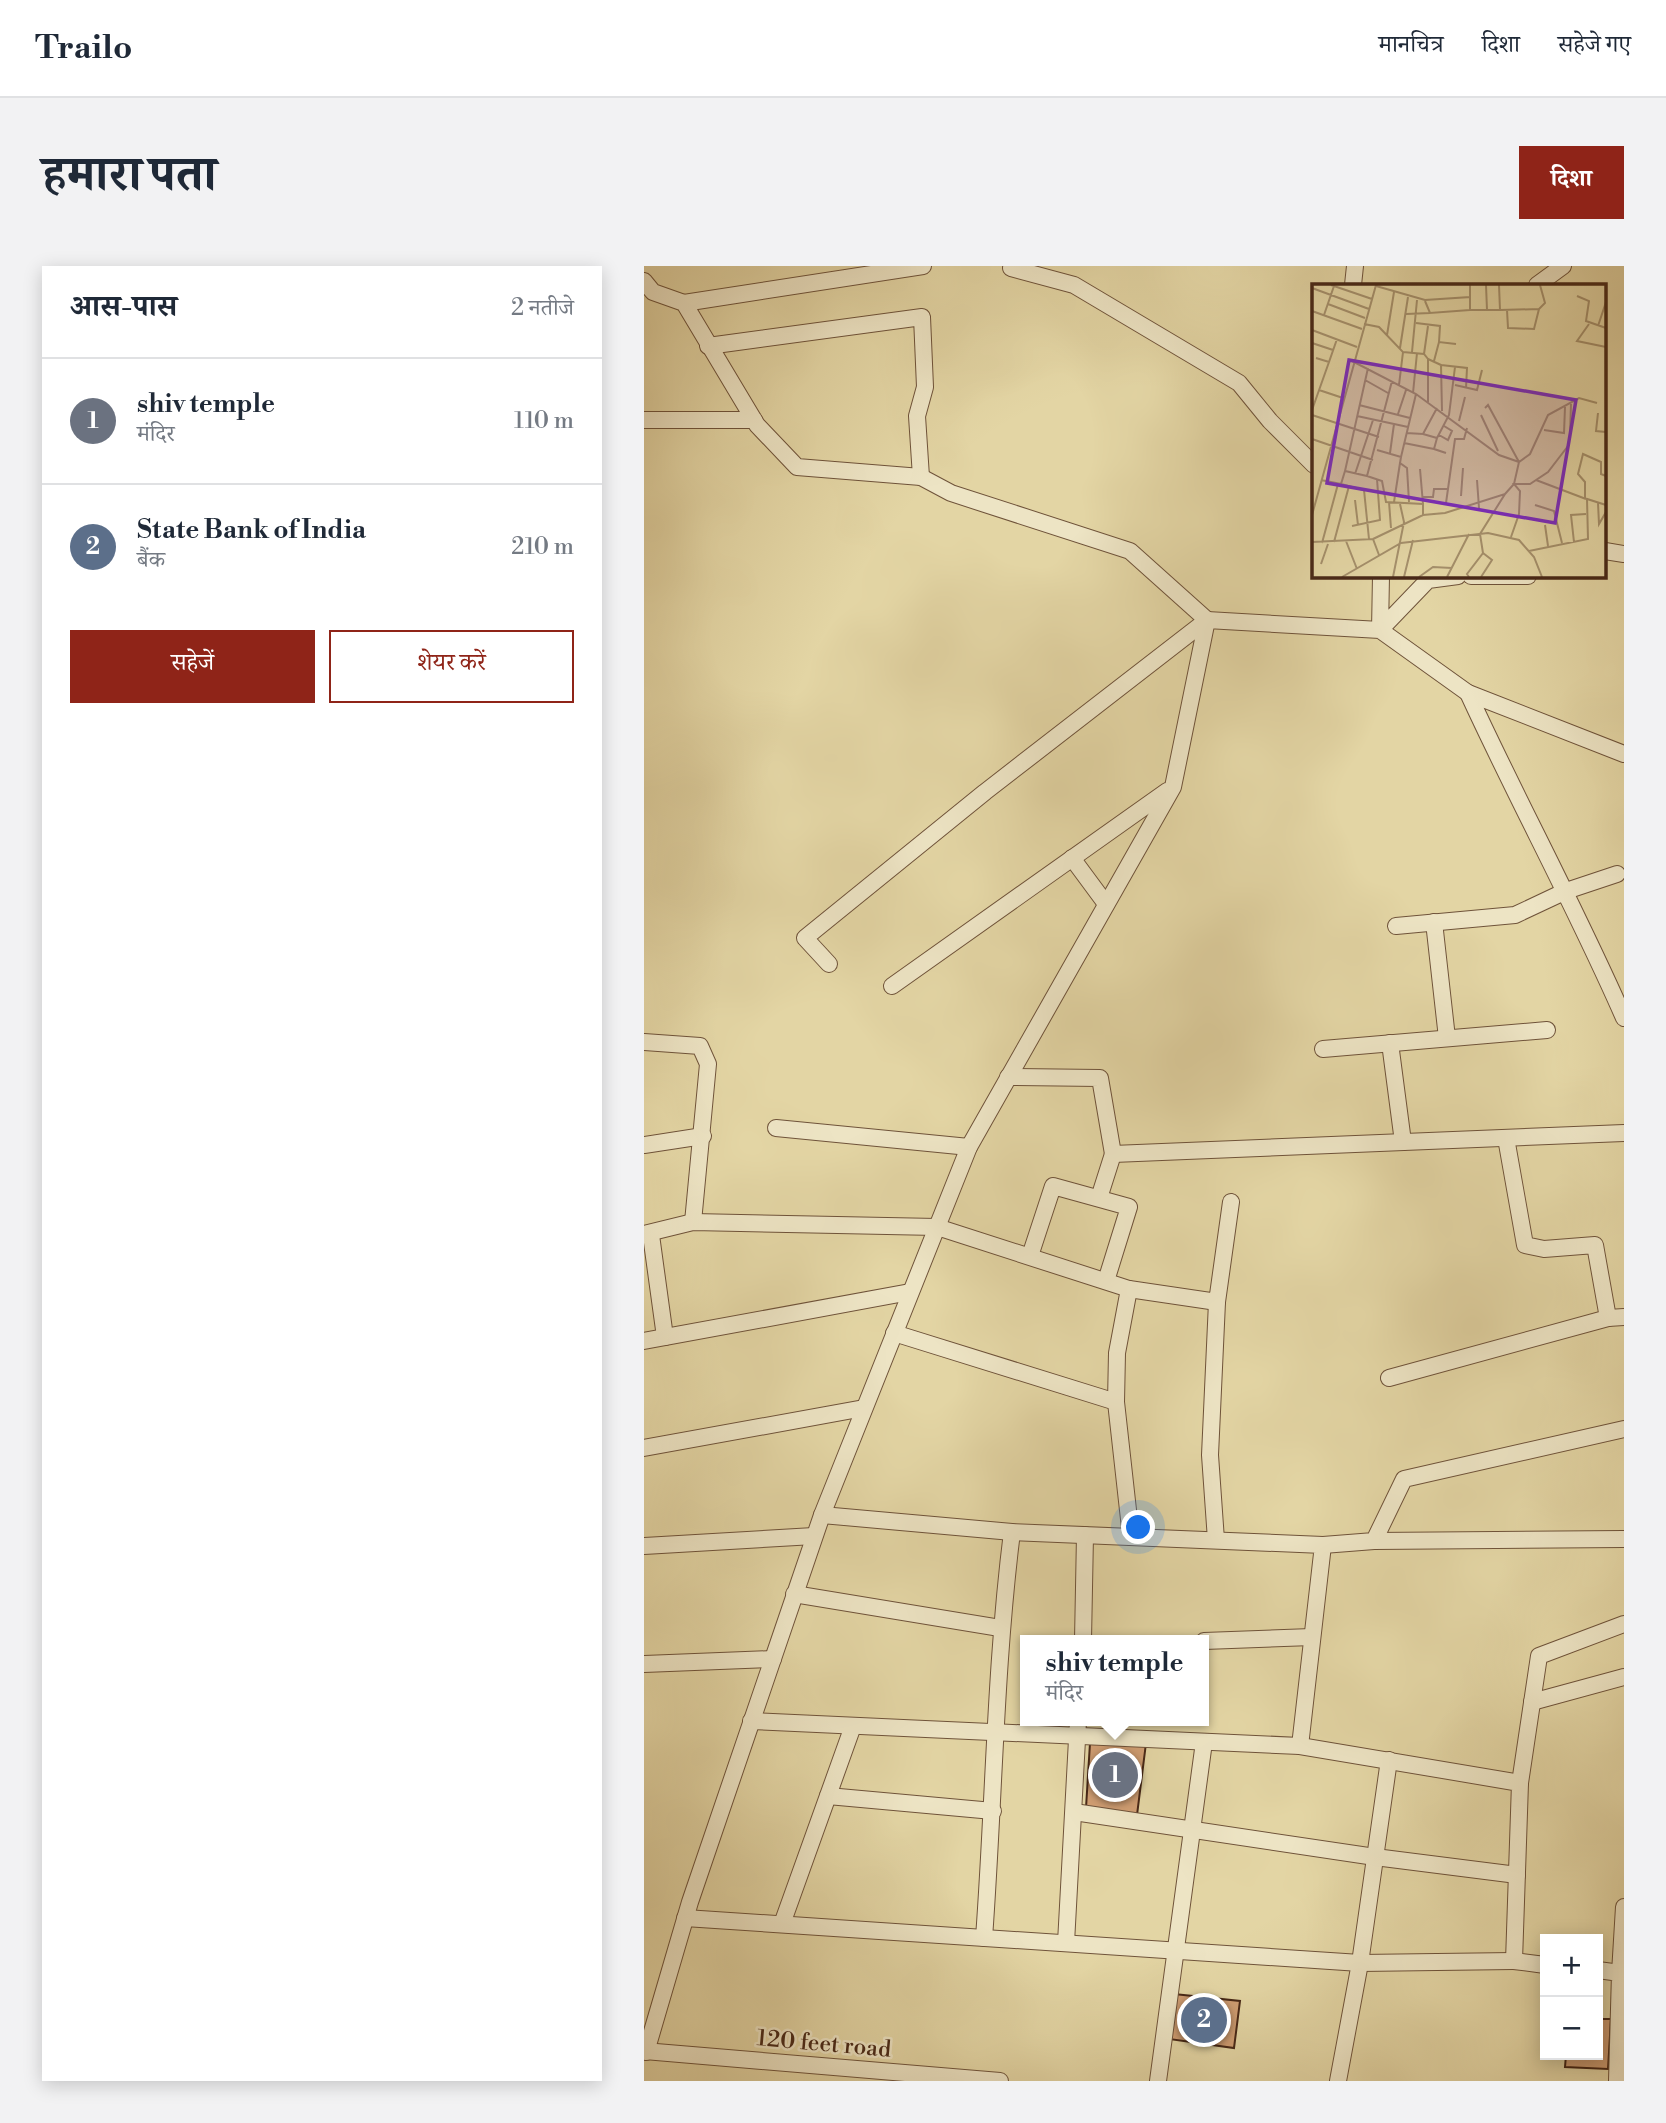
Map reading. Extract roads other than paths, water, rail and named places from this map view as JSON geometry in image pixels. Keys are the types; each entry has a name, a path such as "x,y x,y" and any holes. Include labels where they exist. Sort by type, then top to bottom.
{"street":[{"path":"644,281 653,292 684,303 923,266"},
{"path":"1353,284 1355,266"},
{"path":"1538,284 1563,266"},
{"path":"1011,268 1074,285 1239,383 1270,421 1312,463"},
{"path":"684,303 754,420 797,467 921,477 951,493 1130,551 1207,620 1380,630 1468,692 1624,754"},
{"path":"708,346 922,317 925,387 917,416 921,477"},
{"path":"644,420 754,420"},
{"path":"1606,551 1624,554"},
{"path":"1380,630 1381,578"},
{"path":"1380,630 1428,580 1443,578"},
{"path":"645,2052 685,1918 822,1514 969,1147 1173,787 1207,620"},
{"path":"829,964 805,938 985,792 1207,620"},
{"path":"1468,692 1503,769 1566,891 1624,1018"},
{"path":"892,985 1173,787"},
{"path":"1072,858 1106,904"},
{"path":"1396,926 1515,915 1566,891 1617,874"},
{"path":"1434,922 1447,1038"},
{"path":"1323,1049 1547,1030"},
{"path":"644,1042 700,1046 708,1064 703,1136 692,1208 693,1222"},
{"path":"1390,1043 1403,1142"},
{"path":"1008,1077 1100,1078 1113,1154 1099,1198"},
{"path":"776,1128 969,1147"},
{"path":"1113,1154 1624,1133"},
{"path":"644,1144 703,1136"},
{"path":"1389,1378 1616,1318 1595,1245 1544,1249 1525,1245 1506,1138"},
{"path":"1030,1256 1054,1185 1129,1207 1106,1281"},
{"path":"1216,1540 1210,1455 1217,1302 1231,1202"},
{"path":"665,1337 647,1234 693,1222 937,1227 1129,1289 1217,1302"},
{"path":"1129,1289 1116,1353 1116,1402 1131,1536"},
{"path":"644,1341 910,1292"},
{"path":"894,1333 1116,1402"},
{"path":"644,1448 864,1408"},
{"path":"1374,1541 1404,1479 1624,1429"},
{"path":"822,1514 1012,1532 1323,1545 1374,1541 1624,1539"},
{"path":"984,1938 993,1811 1000,1628 1012,1532"},
{"path":"1083,1635 1085,1535"},
{"path":"644,1546 814,1536"},
{"path":"1300,1746 1323,1545"},
{"path":"794,1594 1000,1628"},
{"path":"1514,1961 1520,1783 1539,1656 1624,1624"},
{"path":"1209,1641 1312,1637"},
{"path":"644,1664 772,1659"},
{"path":"1532,1702 1624,1677"},
{"path":"751,1721 996,1732 1077,1729 1204,1742 1300,1746 1520,1783"},
{"path":"782,1924 853,1726"},
{"path":"1066,1943 1077,1729"},
{"path":"1158,2081 1204,1742"},
{"path":"1338,2081 1360,1963 1389,1760"},
{"path":"828,1796 993,1811"},
{"path":"1074,1812 1375,1857 1517,1875"},
{"path":"1617,2081 1624,1908"},
{"path":"685,1918 1360,1963 1514,1961 1540,1964"},
{"path":"1603,1971 1620,1973"},
{"name":"120 feet road","path":"645,2052 1000,2081"}],"place":[{"name":"shiv temple","path":"1115,1775"},
{"name":"State Bank of India","path":"1204,2020"}]}
